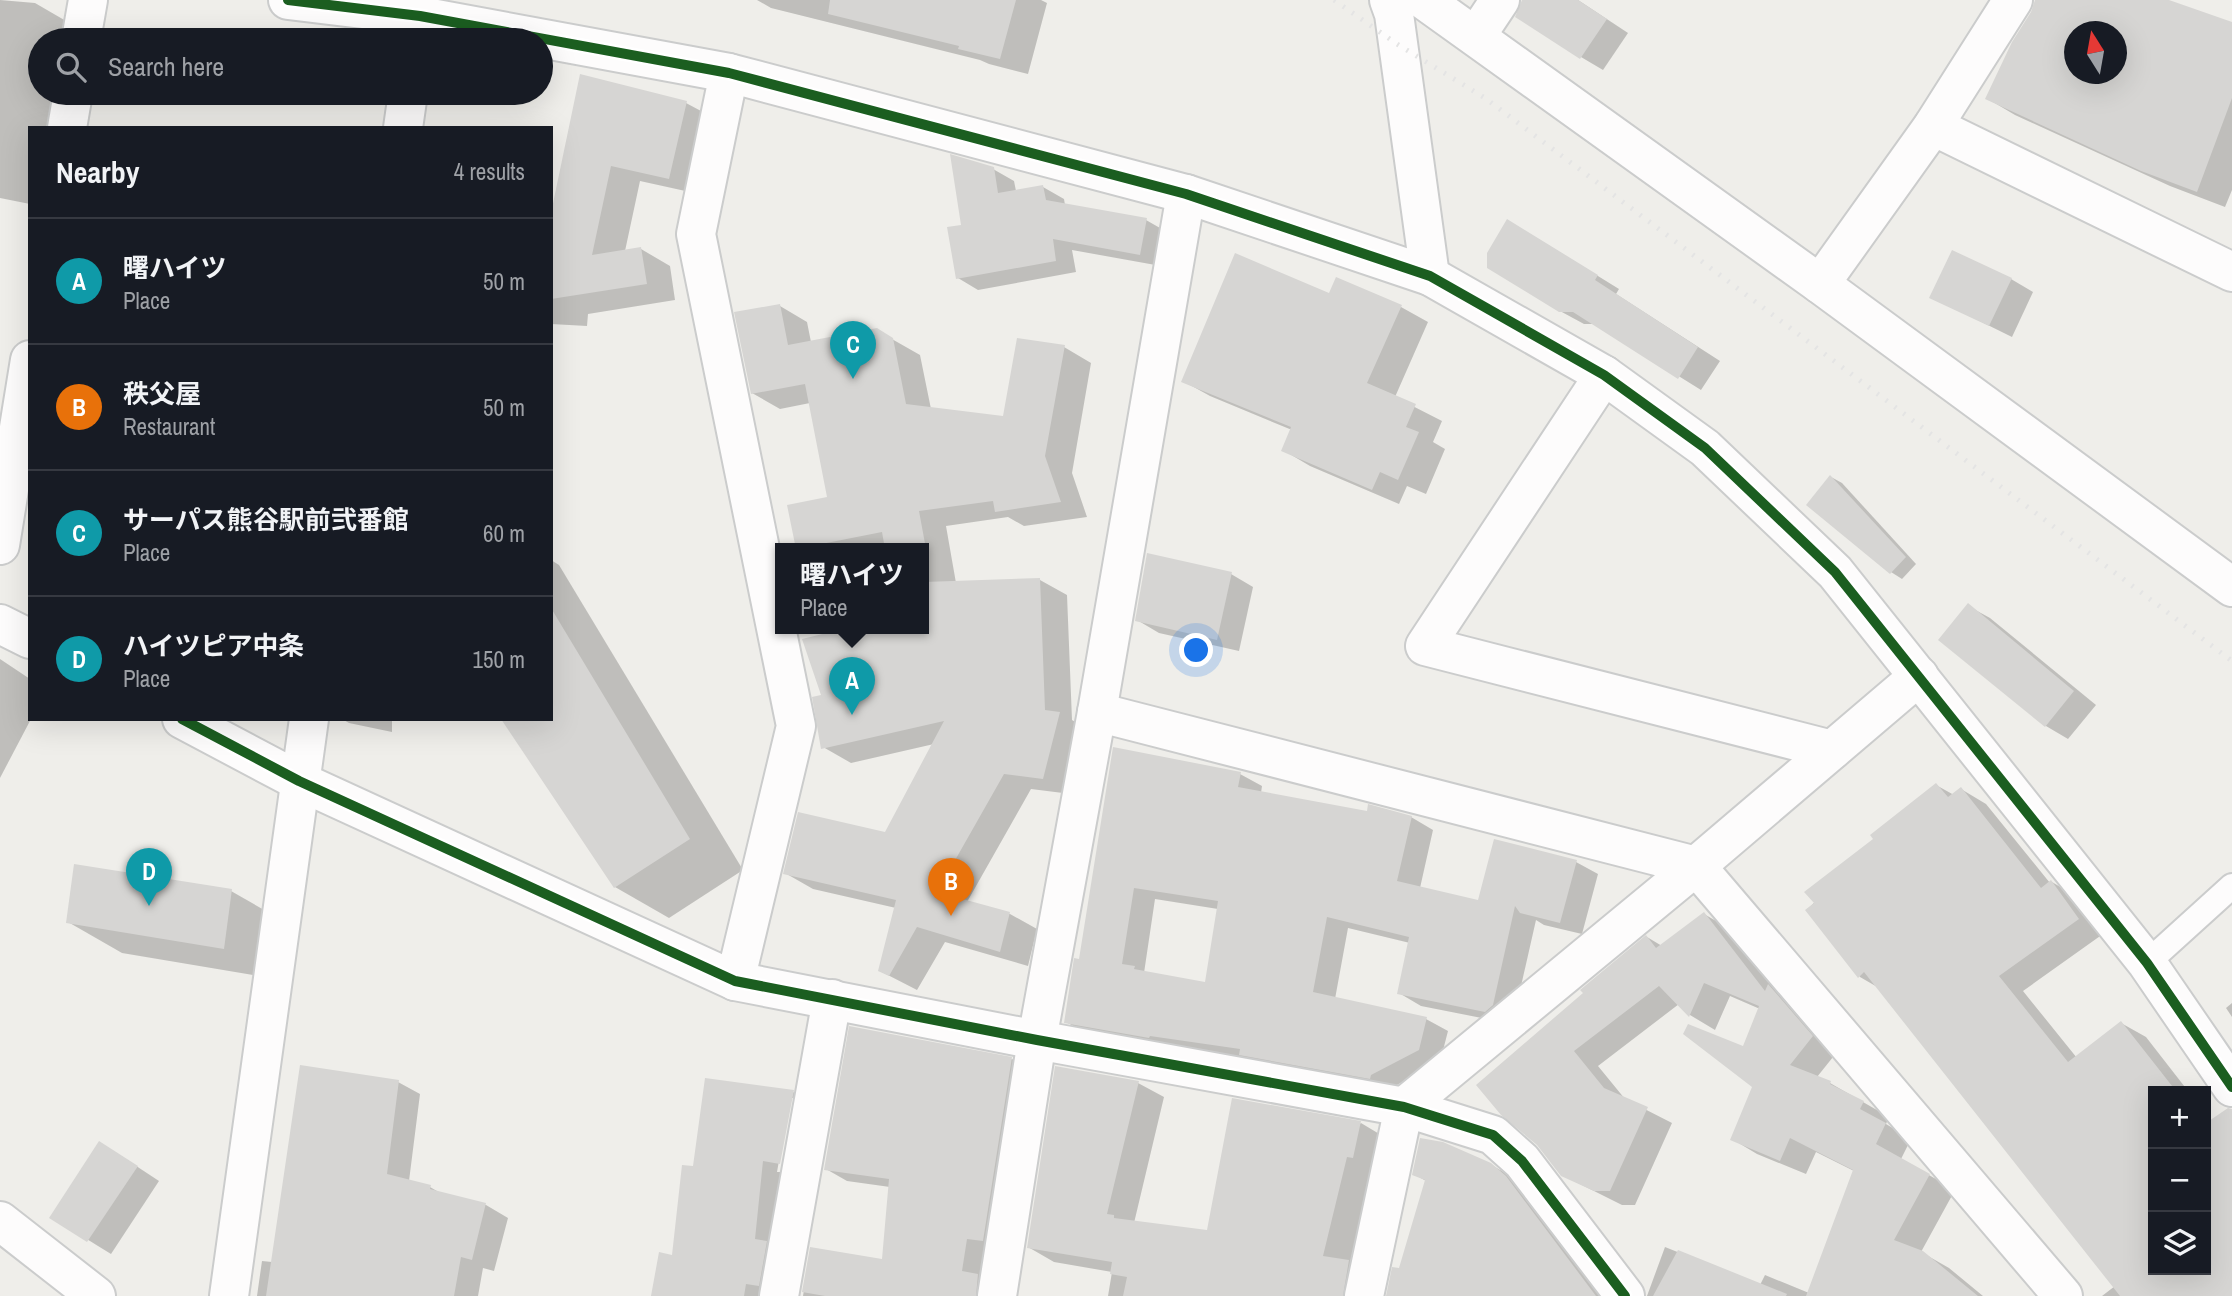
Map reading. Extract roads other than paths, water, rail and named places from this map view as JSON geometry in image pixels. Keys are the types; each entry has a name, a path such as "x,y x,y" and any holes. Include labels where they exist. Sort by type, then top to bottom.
{"street":[{"path":"83,28 88,0"},
{"path":"288,0 419,28"},
{"path":"1389,0 1394,14 1430,276"},
{"path":"1423,0 1820,284 2232,586"},
{"path":"1476,36 1500,0"},
{"path":"1820,284 1933,126 2013,0"},
{"path":"553,48 729,74 1186,194 1430,276 1604,375 1705,448 1835,572 2147,963 2232,1087"},
{"path":"729,74 696,234 775,623"},
{"path":"67,126 71,105"},
{"path":"403,126 406,105"},
{"path":"1933,126 2232,272"},
{"path":"997,1296 1037,1040 1097,712 1186,194"},
{"path":"0,545 28,372"},
{"path":"1604,375 1425,646 1832,750"},
{"path":"0,624 28,638"},
{"path":"735,981 796,726 777,634"},
{"path":"1364,1296 1404,1107 1696,866 1919,676"},
{"path":"1097,712 1696,866 2063,1296"},
{"path":"186,721 299,781 735,981 1404,1107 1493,1135 1522,1161 1625,1296"},
{"path":"229,1296 309,721"},
{"path":"779,1296 832,999"},
{"path":"0,1221 96,1296"}],"lane":[{"path":"2147,963 2232,886"}],"railway":[{"path":"1334,0 1397,44 1485,98 2232,661"}],"place":[{"name":"サーパス熊谷駅前弐番館","path":"853,379"},
{"name":"曙ハイツ","path":"852,715"},
{"name":"ハイツピア中条","path":"149,906"},
{"name":"秩父屋","path":"951,916"}]}
